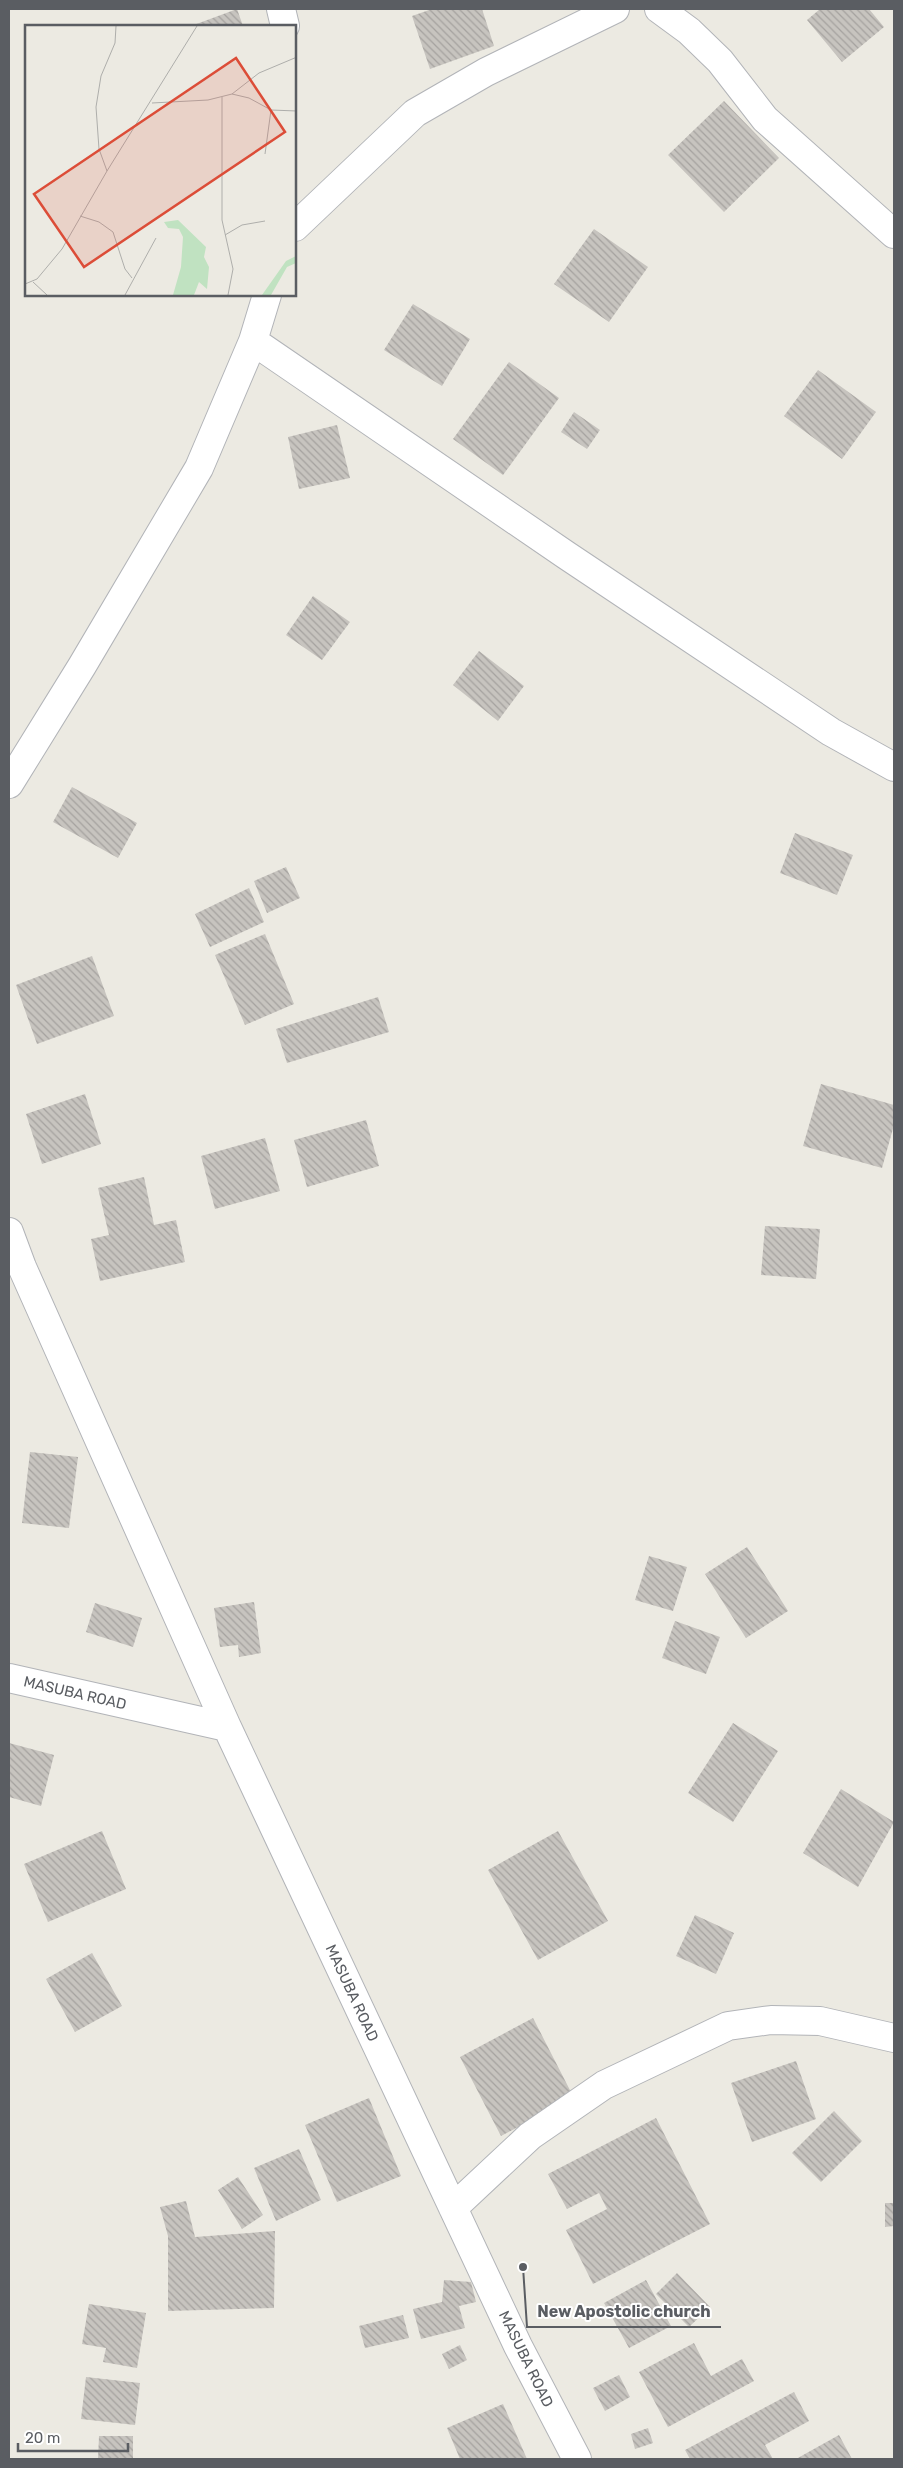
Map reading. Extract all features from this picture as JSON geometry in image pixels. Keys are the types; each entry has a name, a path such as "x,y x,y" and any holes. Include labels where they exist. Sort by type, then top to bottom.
{"street":[{"path":"282,9 285,25"},
{"path":"296,226 415,113 486,72 615,9"},
{"path":"659,9 689,32 720,61 765,119 894,234"},
{"path":"9,784 200,468 252,341 268,296"},
{"path":"252,341 566,556 831,732 894,766"},
{"path":"9,1232 22,1267 227,1726"},
{"name":"MASUBA ROAD","path":"9,1678 227,1726 518,2346 576,2459"},
{"path":"453,2208 530,2136 604,2084 728,2026 771,2020 820,2021 894,2038"}],"building":[{"path":"237,9 243,25 194,25"},
{"path":"432,9 482,9 494,46 430,69 412,16"},
{"path":"820,9 869,9 884,27 842,62 807,20"},
{"path":"724,101 779,158 724,212 668,155"},
{"path":"594,229 648,267 609,322 554,284"},
{"path":"413,304 470,339 442,386 384,350"},
{"path":"509,362 559,398 503,475 453,439"},
{"path":"818,370 876,412 842,459 784,416"},
{"path":"574,412 600,430 587,449 561,432"},
{"path":"337,425 350,478 299,489 288,437"},
{"path":"313,596 350,622 322,660 286,635"},
{"path":"479,651 524,686 498,721 453,685"},
{"path":"72,787 137,823 118,858 53,822"},
{"path":"795,833 853,855 837,895 780,873"},
{"path":"286,867 300,898 267,913 254,881"},
{"path":"249,888 264,922 210,947 195,914"},
{"path":"265,934 294,1004 245,1025 215,955"},
{"path":"92,956 114,1016 37,1044 16,985"},
{"path":"378,997 389,1032 287,1063 276,1029"},
{"path":"821,1084 894,1105 894,1125 882,1168 803,1146"},
{"path":"85,1094 101,1144 42,1164 26,1114"},
{"path":"366,1120 379,1166 307,1187 294,1140"},
{"path":"265,1138 280,1191 215,1209 201,1156"},
{"path":"144,1177 154,1225 176,1220 185,1262 100,1281 91,1239 109,1235 98,1188"},
{"path":"765,1226 820,1229 816,1279 761,1275"},
{"path":"30,1452 78,1457 69,1528 22,1523"},
{"path":"747,1547 788,1611 746,1638 705,1574"},
{"path":"649,1556 687,1567 673,1611 635,1600"},
{"path":"254,1602 261,1653 239,1657 238,1645 220,1647 214,1608"},
{"path":"95,1603 142,1618 133,1647 86,1632"},
{"path":"675,1621 720,1637 706,1674 662,1658"},
{"path":"733,1723 778,1751 733,1822 688,1793"},
{"path":"9,1743 54,1755 41,1806 9,1797"},
{"path":"841,1789 894,1822 858,1887 803,1853"},
{"path":"102,1831 126,1889 48,1922 24,1864"},
{"path":"558,1831 608,1921 538,1960 488,1870"},
{"path":"695,1915 734,1933 716,1974 676,1956"},
{"path":"92,1953 122,2006 75,2032 46,1979"},
{"path":"533,2018 574,2098 501,2136 460,2057"},
{"path":"796,2061 816,2119 752,2142 731,2083"},
{"path":"369,2098 401,2176 337,2202 305,2125"},
{"path":"834,2111 862,2141 821,2182 792,2153"},
{"path":"656,2118 710,2224 593,2284 566,2230 607,2209 599,2193 567,2209 548,2174"},
{"path":"299,2149 321,2200 276,2221 254,2168"},
{"path":"238,2177 263,2215 242,2229 218,2190"},
{"path":"186,2201 195,2237 275,2231 274,2308 168,2311 168,2236 160,2207"},
{"path":"885,2203 894,2203 894,2226 885,2227"},
{"path":"677,2273 710,2307 689,2327 656,2294"},
{"path":"444,2280 471,2282 476,2302 459,2306 465,2328 421,2339 413,2309 442,2302"},
{"path":"646,2280 671,2326 629,2348 604,2303"},
{"path":"89,2304 146,2313 137,2368 103,2362 106,2348 82,2344"},
{"path":"403,2315 409,2338 365,2348 359,2326"},
{"path":"694,2343 711,2376 742,2359 754,2381 668,2427 639,2372"},
{"path":"460,2345 467,2360 449,2369 442,2354"},
{"path":"619,2375 630,2397 605,2411 593,2388"},
{"path":"86,2377 140,2383 135,2425 81,2419"},
{"path":"794,2392 809,2421 765,2445 773,2459 690,2459 685,2450"},
{"path":"503,2404 527,2459 460,2459 447,2428"},
{"path":"648,2428 653,2443 635,2449 631,2434"},
{"path":"839,2435 852,2459 796,2459"},
{"path":"99,2436 133,2436 133,2459 98,2459"}],"place":[{"name":"New Apostolic church","path":"523,2267"}]}
